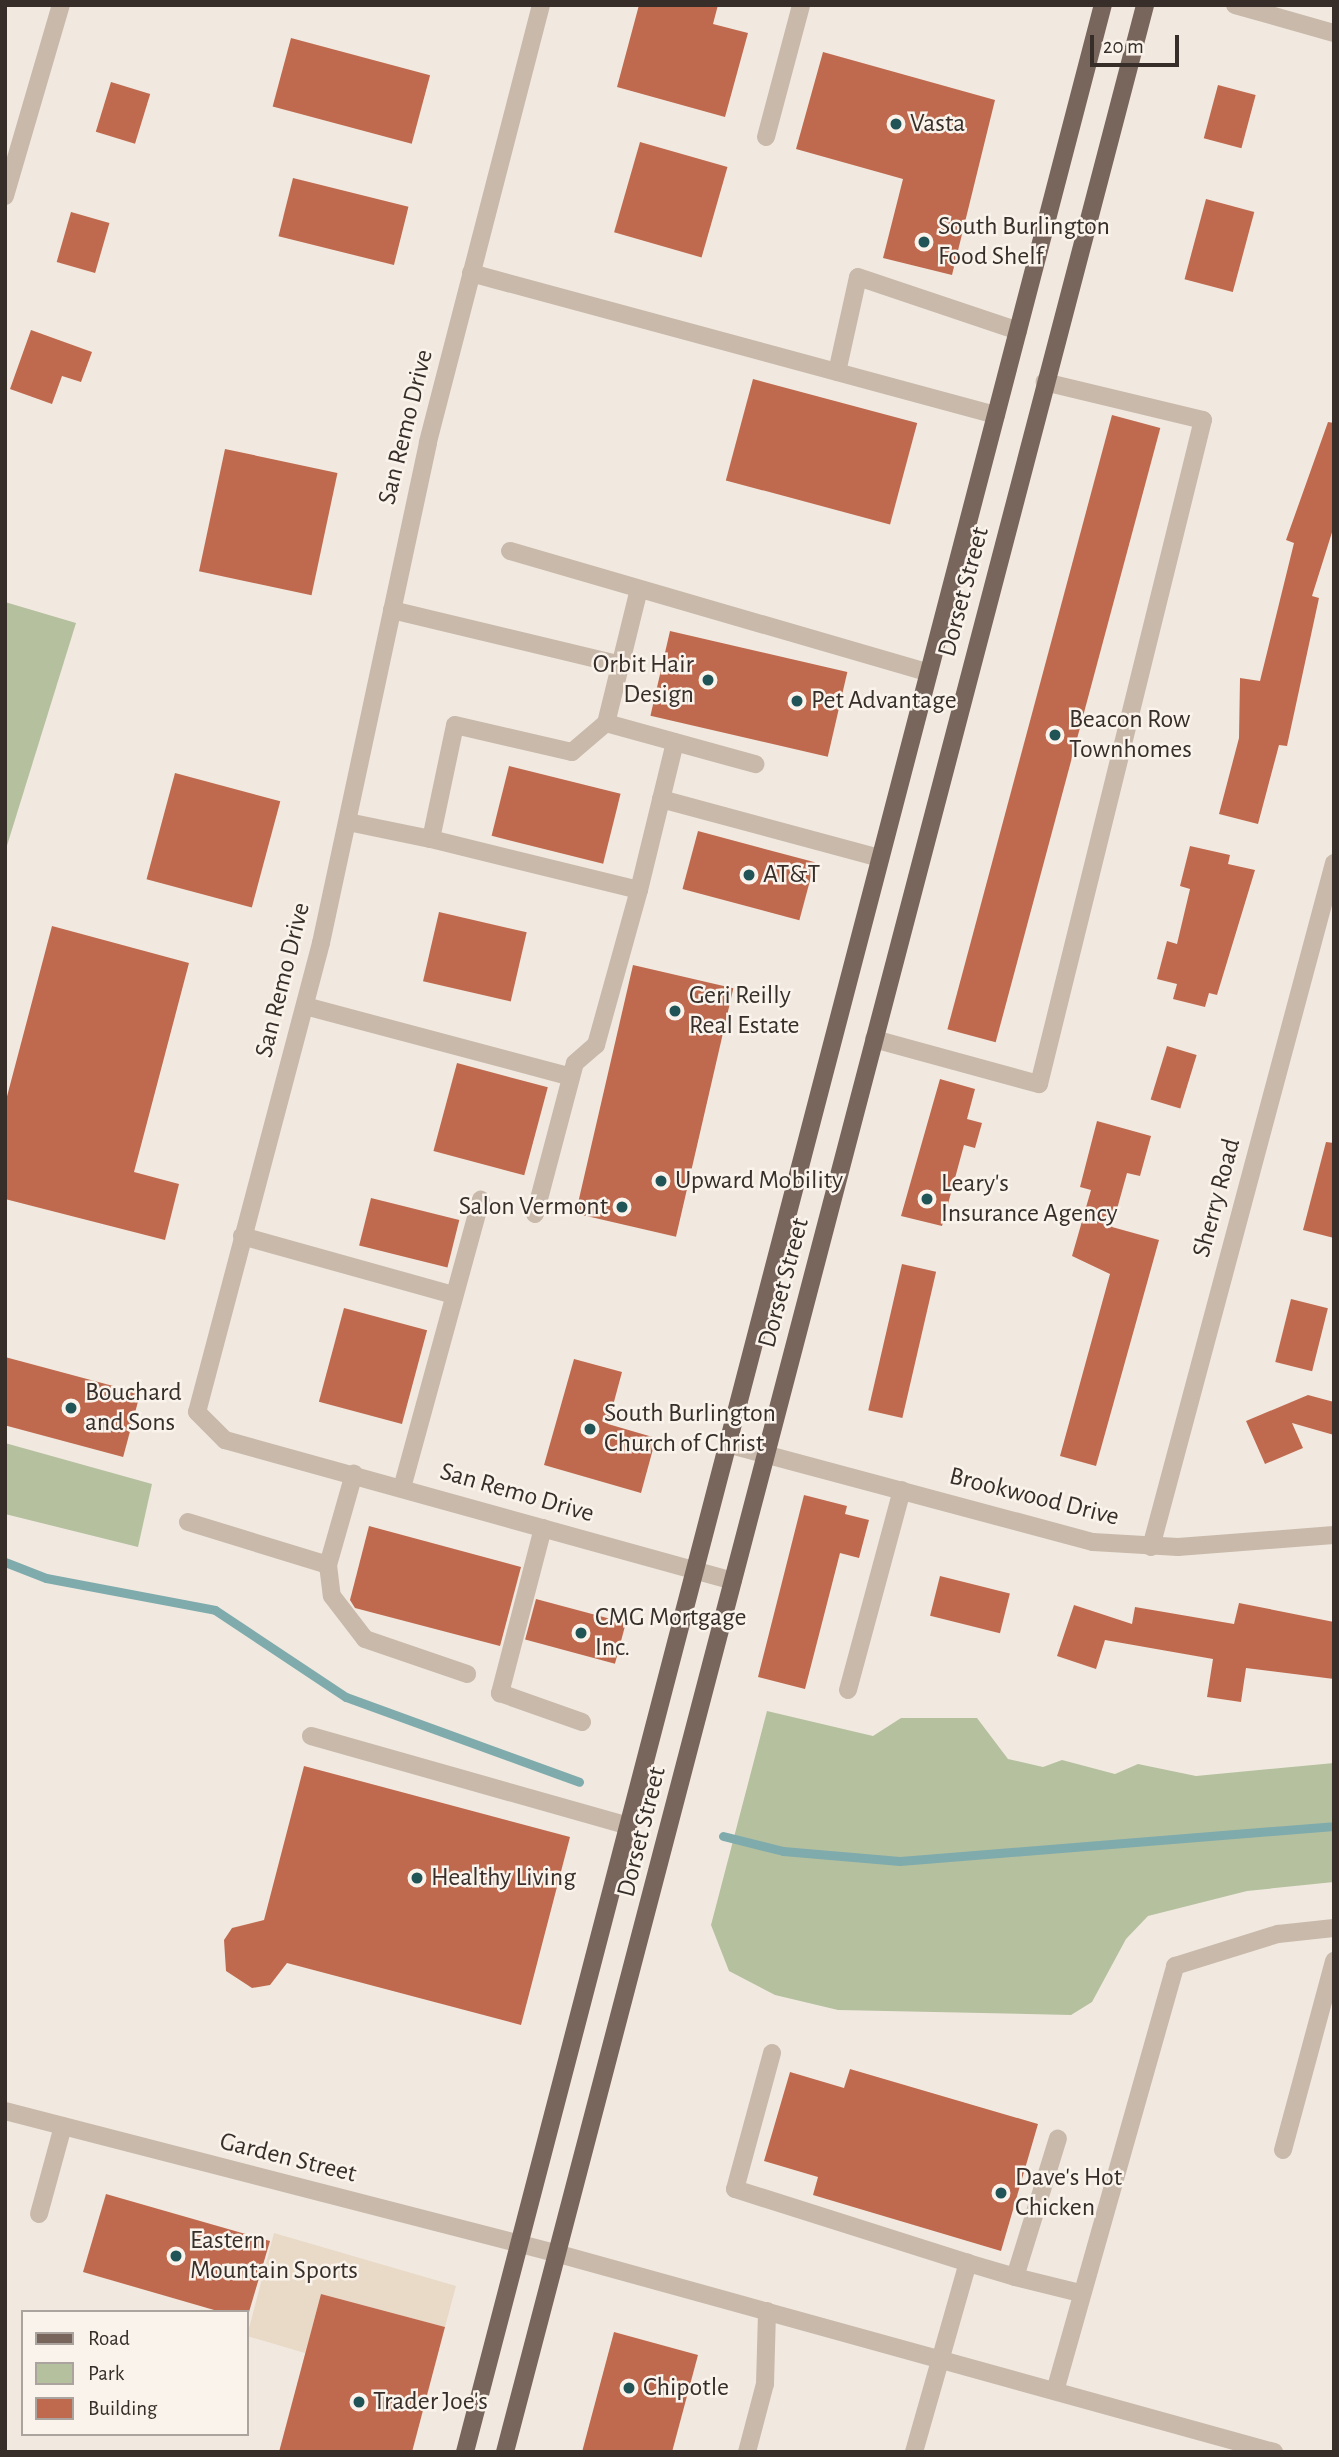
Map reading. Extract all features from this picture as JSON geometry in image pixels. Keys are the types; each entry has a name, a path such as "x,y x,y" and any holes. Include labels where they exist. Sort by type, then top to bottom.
{"main road":[{"name":"Dorset Street","path":"465,2452 1103,5"},
{"name":"Dorset Street","path":"505,2452 559,2254 1145,5"}],"street":[{"path":"5,196 61,5"},
{"name":"San Remo Drive","path":"541,5 471,273 392,610 348,822 305,1006 197,1412 225,1440 733,1581"},
{"path":"766,137 801,5"},
{"path":"1235,5 1334,33"},
{"path":"471,273 996,415"},
{"path":"837,372 858,277 1018,331"},
{"path":"874,1039 1039,1084 1203,420 1045,382"},
{"path":"510,551 929,673"},
{"path":"431,839 455,725 572,752 606,723 639,589"},
{"path":"392,610 621,665"},
{"path":"606,723 755,764"},
{"path":"535,1214 575,1063 596,1045 676,742"},
{"path":"661,799 880,858"},
{"path":"348,822 431,839 639,890"},
{"name":"Sherry Road","path":"1151,1548 1334,863"},
{"path":"305,1006 571,1077"},
{"path":"402,1488 481,1200"},
{"path":"243,1236 454,1295"},
{"name":"Brookwood Drive","path":"727,1444 1093,1542 1151,1548 1334,1535"},
{"path":"354,1474 328,1564 332,1596 365,1639 467,1674"},
{"path":"848,1690 902,1490"},
{"path":"188,1522 328,1564"},
{"path":"543,1528 500,1693 582,1722"},
{"path":"311,1736 629,1826"},
{"path":"1055,2391 1080,2293 1175,1965 1278,1934 1334,1928"},
{"path":"1283,2150 1334,1961"},
{"path":"772,2053 735,2189 968,2263 1080,2293"},
{"name":"Garden Street","path":"5,2111 559,2254 1274,2452"},
{"path":"39,2214 63,2126"},
{"path":"1015,2277 1058,2138"},
{"path":"914,2452 968,2263"},
{"path":"747,2452 765,2384 767,2311"}],"green space":[{"path":"5,602 76,623 5,852"},
{"path":"5,1443 152,1484 138,1547 5,1514"},
{"path":"767,1711 873,1736 901,1718 977,1718 1008,1759 1043,1767 1062,1760 1115,1774 1138,1764 1196,1776 1334,1763 1334,1882 1247,1891 1148,1916 1126,1939 1092,2002 1071,2015 838,2010 775,1995 729,1971 711,1925"}],"shaded area":[{"path":"274,2233 456,2286 445,2327 321,2294 305,2353 248,2336"}],"building":[{"path":"639,5 718,5 713,24 748,33 725,117 617,87"},
{"path":"291,38 430,75 412,144 273,107"},
{"name":"Vasta","path":"823,52 995,100 952,275 883,258 903,179 796,149"},
{"path":"111,82 150,94 135,144 96,132"},
{"path":"1218,85 1256,95 1241,148 1204,138"},
{"path":"640,142 727,167 702,257 614,232"},
{"path":"293,178 408,207 394,265 278,236"},
{"path":"1206,199 1254,212 1233,292 1185,279"},
{"path":"71,212 109,223 95,273 57,262"},
{"path":"31,330 92,352 81,382 62,376 52,404 10,389"},
{"path":"753,379 917,423 890,524 726,480"},
{"path":"1112,415 1160,428 996,1042 947,1029"},
{"path":"1328,422 1334,423 1334,526 1312,596 1319,598 1287,746 1279,745 1258,824 1219,814 1239,738 1240,678 1260,681 1294,543 1286,540"},
{"path":"225,449 337,473 311,595 199,571"},
{"path":"670,631 847,672 828,757 650,716"},
{"path":"509,766 621,794 603,864 492,836"},
{"path":"175,773 280,801 252,907 147,879"},
{"name":"AT&T","path":"698,831 815,862 799,920 682,889"},
{"path":"1190,846 1230,855 1228,864 1255,870 1217,995 1209,993 1205,1007 1173,999 1177,984 1157,979 1167,941 1177,944 1190,889 1180,886"},
{"path":"439,912 527,932 511,1001 423,981"},
{"path":"52,926 189,963 134,1172 179,1184 165,1240 5,1199 5,1104"},
{"path":"633,965 733,988 676,1237 576,1213"},
{"path":"1167,1046 1197,1055 1180,1109 1151,1100"},
{"path":"457,1063 548,1087 524,1175 433,1151"},
{"path":"940,1079 975,1089 967,1119 982,1123 975,1148 964,1145 942,1226 901,1216"},
{"path":"1097,1121 1151,1136 1140,1176 1127,1173 1112,1227 1159,1240 1096,1466 1060,1456 1110,1274 1072,1256 1091,1190 1080,1187"},
{"path":"1326,1142 1334,1143 1334,1238 1303,1230"},
{"path":"371,1198 459,1220 447,1268 359,1246"},
{"path":"902,1264 936,1272 902,1418 868,1410"},
{"path":"1291,1299 1328,1308 1312,1371 1275,1362"},
{"path":"344,1308 427,1330 402,1424 319,1402"},
{"name":"Bouchard and Sons","path":"5,1357 140,1393 123,1457 5,1425"},
{"name":"South Burlington Church of Christ","path":"574,1359 622,1372 608,1424 656,1438 641,1493 544,1465"},
{"path":"1308,1395 1334,1402 1334,1435 1292,1423 1303,1448 1265,1464 1246,1421"},
{"path":"804,1495 847,1506 845,1514 869,1520 859,1558 840,1553 805,1689 758,1677"},
{"path":"369,1526 521,1567 500,1646 355,1608 350,1600"},
{"path":"940,1576 1010,1593 1000,1633 930,1616"},
{"name":"CMG Mortgage Inc.","path":"536,1599 626,1623 615,1664 525,1640"},
{"path":"1239,1603 1334,1622 1334,1679 1246,1668 1241,1702 1207,1697 1213,1659 1105,1640 1096,1669 1057,1656 1074,1605 1132,1624 1135,1607 1234,1624"},
{"name":"Healthy Living","path":"304,1766 570,1837 521,2025 287,1963 270,1985 252,1988 226,1971 224,1940 232,1928 264,1920"},
{"path":"850,2069 1038,2124 1001,2251 813,2195 818,2177 764,2161 790,2072 844,2088"},
{"name":"Eastern Mountain Sports","path":"106,2194 270,2241 249,2312 214,2310 83,2272"},
{"name":"Trader Joe's","path":"321,2294 445,2327 412,2452 279,2452"},
{"path":"614,2332 698,2355 672,2452 582,2452"}],"waterway":[{"path":"5,1562 46,1578 215,1610 346,1697 579,1782"},
{"path":"723,1836 783,1851 900,1861 1334,1826"}],"place":[{"name":"Vasta","path":"896,124"},
{"name":"South Burlington Food Shelf","path":"924,242"},
{"name":"Orbit Hair Design","path":"708,680"},
{"name":"Pet Advantage","path":"797,701"},
{"name":"Beacon Row Townhomes","path":"1055,735"},
{"name":"AT&T","path":"749,875"},
{"name":"Geri Reilly Real Estate","path":"675,1011"},
{"name":"Upward Mobility","path":"661,1181"},
{"name":"Leary's Insurance Agency","path":"927,1199"},
{"name":"Salon Vermont","path":"622,1207"},
{"name":"Bouchard and Sons","path":"71,1408"},
{"name":"South Burlington Church of Christ","path":"590,1429"},
{"name":"CMG Mortgage Inc.","path":"581,1633"},
{"name":"Healthy Living","path":"417,1878"},
{"name":"Dave's Hot Chicken","path":"1001,2193"},
{"name":"Eastern Mountain Sports","path":"176,2256"},
{"name":"Chipotle","path":"629,2388"},
{"name":"Trader Joe's","path":"359,2402"}]}
